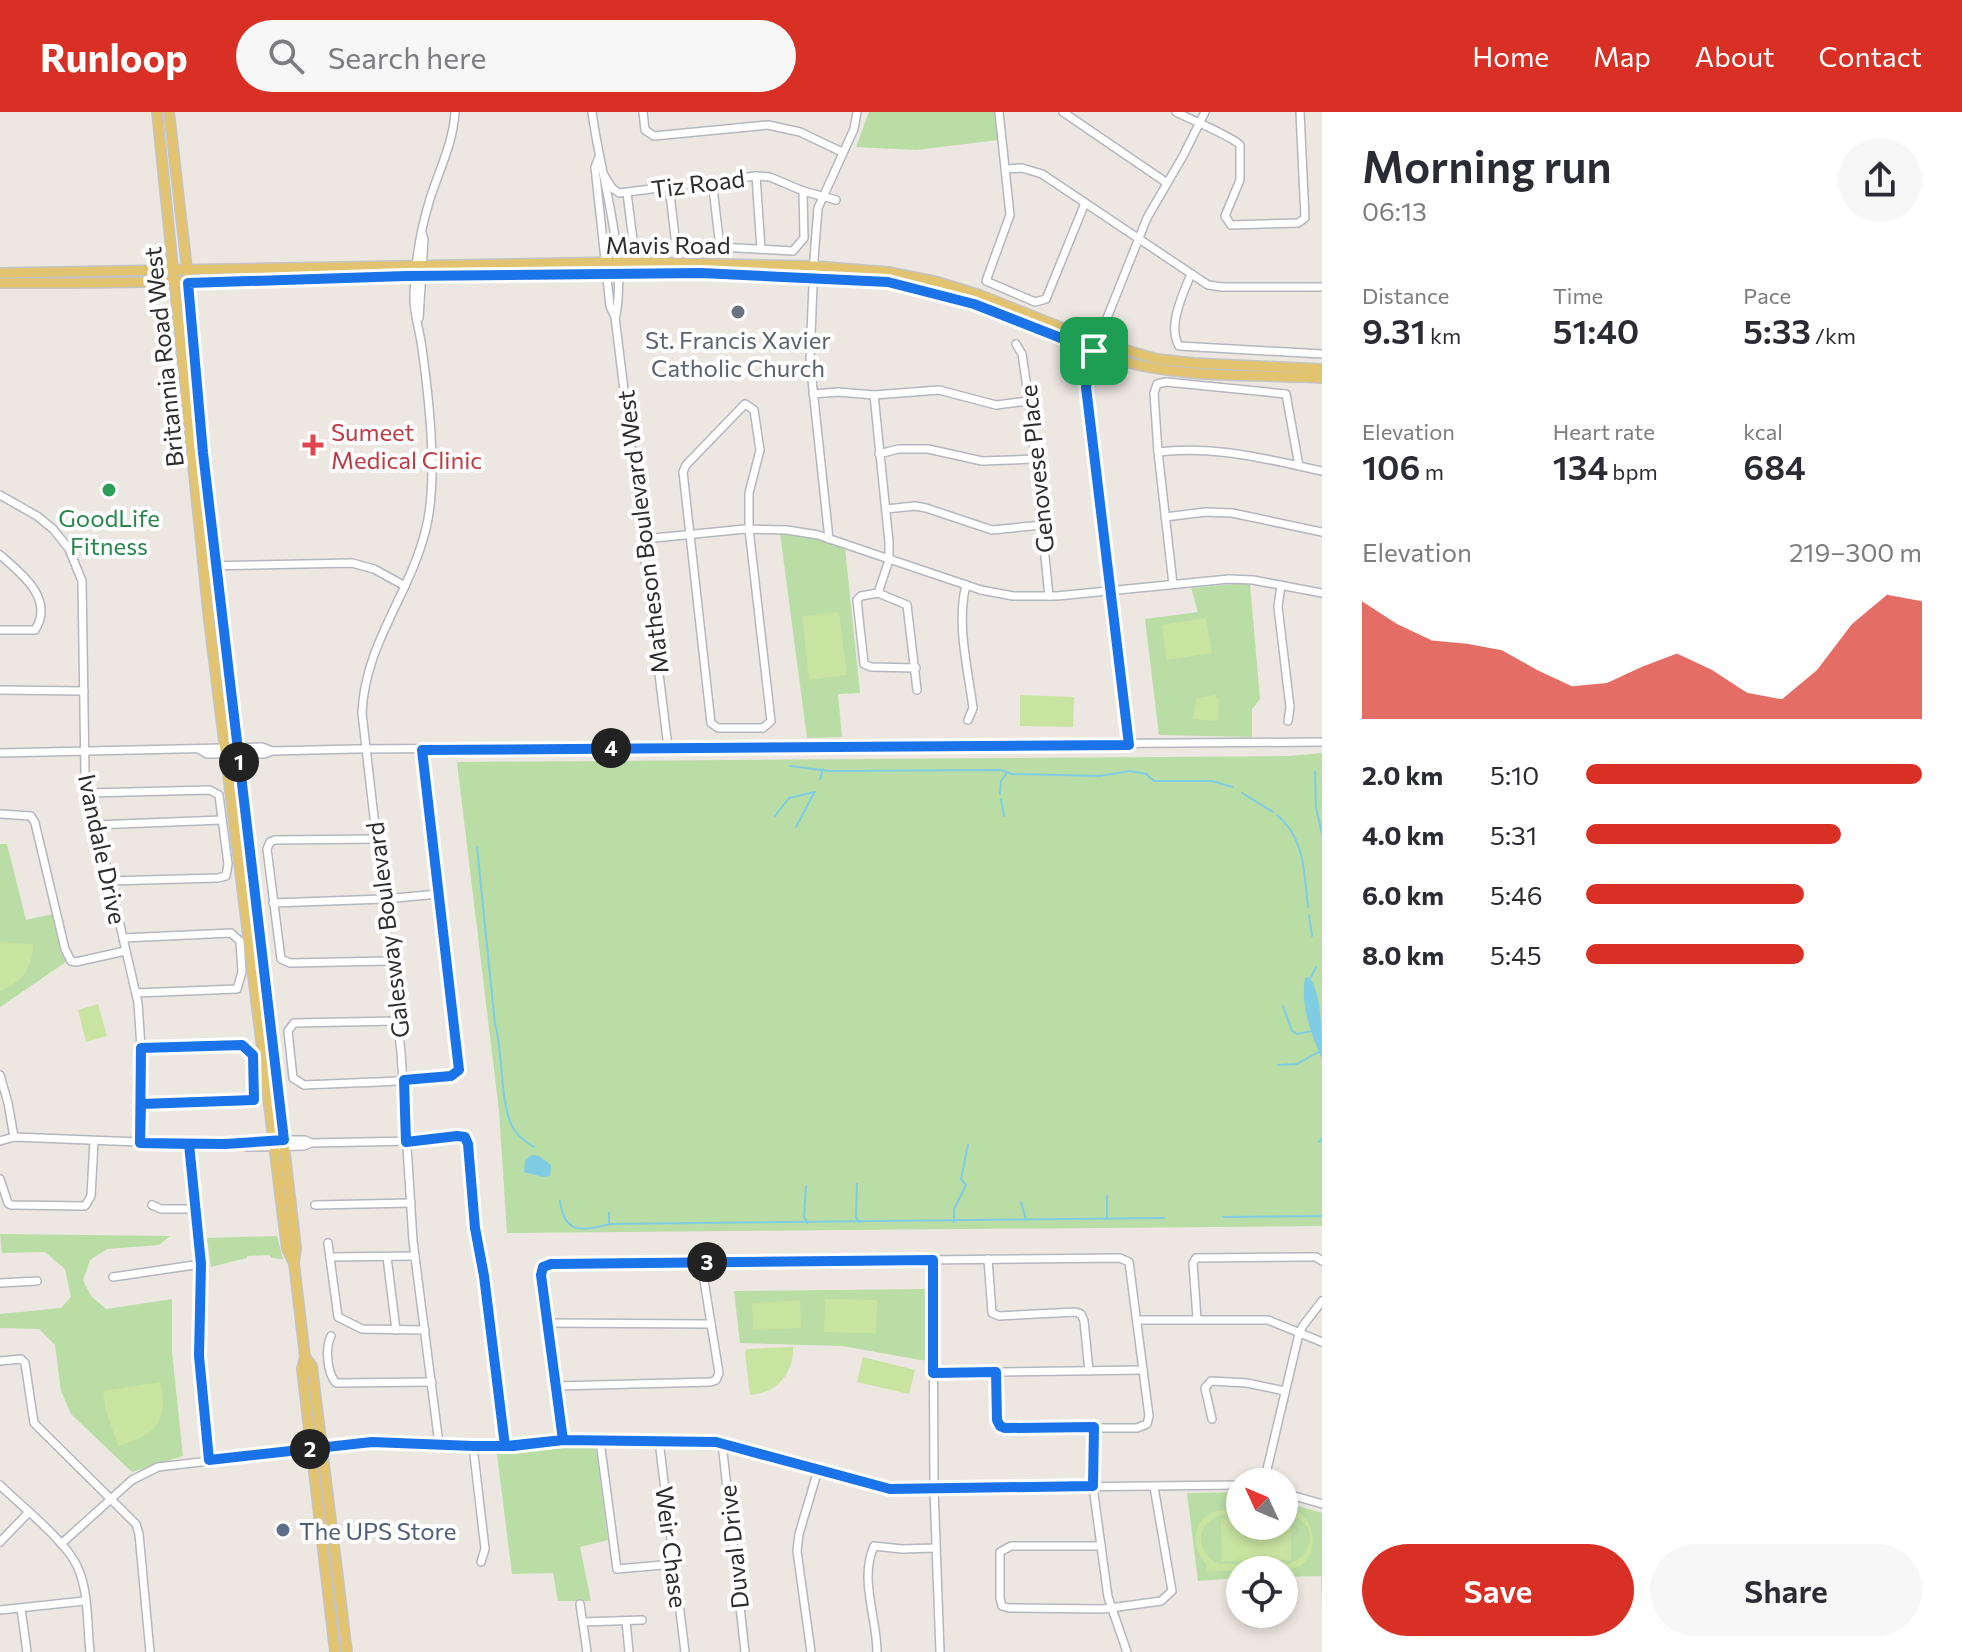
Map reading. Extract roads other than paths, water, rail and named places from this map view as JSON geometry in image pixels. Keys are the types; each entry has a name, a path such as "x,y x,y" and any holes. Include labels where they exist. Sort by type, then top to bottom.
{"main road":[{"name":"Britannia Road West","path":"157,112 225,751 296,1248 294,1263 305,1357 302,1369 347,1652"},
{"name":"Britannia Road West","path":"169,112 279,1143"},
{"name":"Mavis Road","path":"0,273 304,268 419,272"},
{"path":"304,268 304,280"},
{"name":"Mavis Road","path":"0,283 188,283 304,280 419,272 611,268 701,273 888,272 938,282 980,295 1096,347 1154,368 1191,373 1322,378"},
{"name":"Mavis Road","path":"1096,347 1157,359 1322,369"},
{"name":"Britannia Road West","path":"316,1448 335,1652"}],"street":[{"name":"Galesway Boulevard","path":"439,1444 415,1256 404,1080 365,749 363,690 374,649 423,542 431,493 429,414 419,320 413,297 424,239 422,233 430,198 450,145 455,112"},
{"name":"Matheson Boulevard West","path":"592,112 610,208 611,268"},
{"path":"643,112 645,130 654,136 768,125 800,132 842,152"},
{"path":"829,539 810,361 818,208 854,129 857,112"},
{"path":"999,112 1010,215 986,281 1035,302 1046,299 1085,203"},
{"path":"1063,112 1167,183"},
{"path":"1176,112 1233,137 1240,145 1240,180 1225,216 1231,225 1298,223 1305,218 1300,112"},
{"path":"1129,745 1086,387 1096,347 1147,218 1205,112"},
{"name":"Matheson Boulevard West","path":"599,157 595,167 618,301 615,317 668,747"},
{"path":"1006,169 1036,171 1191,274 1217,287 1322,287"},
{"name":"Tiz Road","path":"604,175 612,188 623,193"},
{"path":"756,176 761,249"},
{"name":"Tiz Road","path":"610,208 613,197 623,193 756,176 770,177 836,200"},
{"path":"712,180 720,247"},
{"path":"669,185 676,246"},
{"path":"623,193 634,243 641,247 793,251 803,242 803,191"},
{"path":"1191,274 1177,315 1176,340 1179,346 1322,354"},
{"name":"Genovese Place","path":"1016,344 1022,354 1029,401 1049,596"},
{"path":"1173,584 1154,393 1160,383 1283,393 1289,400 1299,466"},
{"path":"813,394 838,392 874,395 939,390 996,405 1029,401"},
{"path":"874,395 889,560 878,593"},
{"path":"745,404 754,410 760,447 749,493 749,529 771,720 763,728 718,728 711,723 683,470 745,404"},
{"path":"879,454 898,449 928,449 982,461 1035,459"},
{"path":"1158,452 1187,449 1228,452 1322,471"},
{"name":"Ivandale Drive","path":"0,495 53,529 65,542 77,565 83,593 88,793 136,993 141,1048 140,1143"},
{"path":"886,509 926,508 992,530 1042,525"},
{"path":"1165,517 1205,512 1232,513 1322,532"},
{"path":"644,539 749,529 787,530 829,539 966,585 1013,596 1049,596 1233,579 1322,593"},
{"path":"0,555 20,570 34,589 41,617 35,630 0,630"},
{"path":"204,566 352,563 374,569 405,586"},
{"path":"966,585 963,626 973,708 968,720"},
{"path":"1281,585 1278,607 1290,707 1288,721"},
{"path":"916,668 871,667 864,664 857,600 861,596 878,593 907,605 916,668 917,690"},
{"path":"0,690 84,691"},
{"path":"0,753 200,750 207,754 262,747 272,751 1322,742"},
{"path":"397,1021 294,1023 288,1031 293,1078 304,1085 451,1076 459,1070 422,750"},
{"path":"88,793 210,790 219,795 228,868 226,876 108,881"},
{"path":"0,814 31,816 35,823 65,949 71,961 125,951"},
{"path":"95,825 222,820"},
{"path":"377,839 271,841 267,849 280,956 285,961 389,961"},
{"path":"273,903 438,894"},
{"path":"123,938 231,933 240,941 242,972 237,989 136,993"},
{"path":"141,1048 242,1045 253,1055 254,1100 141,1104"},
{"path":"0,1075 14,1137"},
{"path":"0,1141 14,1137 140,1143 242,1143 247,1147 279,1143 304,1146 311,1143 406,1142 465,1137 505,1446"},
{"path":"0,1179 11,1205 85,1206 91,1196 94,1141"},
{"path":"191,1144 194,1209 201,1264 199,1356 209,1460"},
{"path":"315,1205 411,1203"},
{"path":"152,1205 161,1209 194,1209"},
{"path":"328,1243 338,1317 362,1329 425,1330"},
{"path":"330,1257 415,1256"},
{"path":"387,1257 396,1330"},
{"path":"1197,1319 1193,1263 1196,1258 1316,1257 1322,1261"},
{"path":"988,1259 992,1313 999,1316 1081,1314 1089,1371"},
{"path":"563,1440 541,1275 543,1267 551,1264 1125,1259 1130,1266 1149,1416 1147,1424 1137,1428 1000,1426 997,1420 996,1372"},
{"path":"933,1260 935,1548 940,1652"},
{"path":"556,1386 716,1380 719,1373 701,1262"},
{"path":"113,1277 201,1264"},
{"path":"0,1283 37,1281"},
{"path":"1267,1468 1300,1333 1322,1301"},
{"path":"1137,1320 1268,1320 1322,1342"},
{"path":"548,1323 711,1324"},
{"path":"331,1336 327,1345 332,1379 336,1383 432,1382"},
{"path":"0,1361 21,1359 25,1363 34,1423 136,1524 150,1652"},
{"path":"933,1373 1143,1370"},
{"path":"1212,1419 1205,1388 1211,1381 1247,1383 1285,1391"},
{"path":"1094,1427 1093,1486 1108,1597 1127,1652"},
{"path":"61,1544 132,1480 154,1469 372,1442 473,1446 563,1440 722,1443 890,1489 1226,1485"},
{"path":"600,1441 617,1569 674,1564"},
{"name":"Weir Chase","path":"659,1441 685,1652"},
{"name":"Duval Drive","path":"722,1443 745,1652"},
{"path":"473,1446 485,1549 481,1562"},
{"path":"811,1652 797,1551 818,1470"},
{"path":"0,1485 61,1544 77,1566 90,1652"},
{"path":"1101,1546 1011,1546 1002,1549 1002,1606 1112,1608 1161,1601 1172,1591 1154,1487"},
{"path":"1298,1497 1322,1504"},
{"path":"0,1542 28,1513"},
{"path":"877,1652 868,1579 874,1546 935,1548"},
{"path":"0,1610 84,1601"},
{"path":"580,1604 587,1652"},
{"path":"21,1609 27,1652"},
{"path":"583,1622 642,1620"},
{"path":"626,1621 629,1652"}],"water":[{"path":"1309,977 1319,1004 1322,1059 1305,1009 1305,978"},
{"path":"532,1155 551,1165 550,1176 524,1172 525,1160"}],"waterway":[{"path":"790,766 829,771 1001,770 1012,774 1100,776 1130,771 1146,774 1154,781 1212,781 1232,787"},
{"path":"820,779 823,769"},
{"path":"1315,772 1316,807 1322,834"},
{"path":"1000,794 1001,781 1007,773"},
{"path":"775,816 789,798 815,792"},
{"path":"796,827 814,793"},
{"path":"1242,793 1273,812"},
{"path":"1001,799 1004,816"},
{"path":"1277,815 1298,845 1308,907"},
{"path":"477,847 506,1109 515,1131 534,1147"},
{"path":"1309,915 1312,936"},
{"path":"1311,977 1316,967"},
{"path":"1283,1006 1292,1031 1297,1034 1312,1031"},
{"path":"1278,1065 1297,1064 1322,1050"},
{"path":"1319,1142 1322,1138"},
{"path":"954,1222 954,1209 966,1185 961,1179 968,1145"},
{"path":"857,1184 856,1217 859,1222"},
{"path":"806,1186 804,1217 807,1223"},
{"path":"1107,1196 1107,1219"},
{"path":"560,1201 566,1220 584,1229 610,1224 1164,1218"},
{"path":"1021,1202 1026,1220"},
{"path":"609,1213 609,1223"},
{"path":"1223,1217 1322,1216"}],"place":[{"name":"St. Francis Xavier Catholic Church","path":"738,312"},
{"name":"Sumeet Medical Clinic","path":"313,445"},
{"name":"GoodLife Fitness","path":"109,490"},
{"name":"The UPS Store","path":"283,1530"}]}
